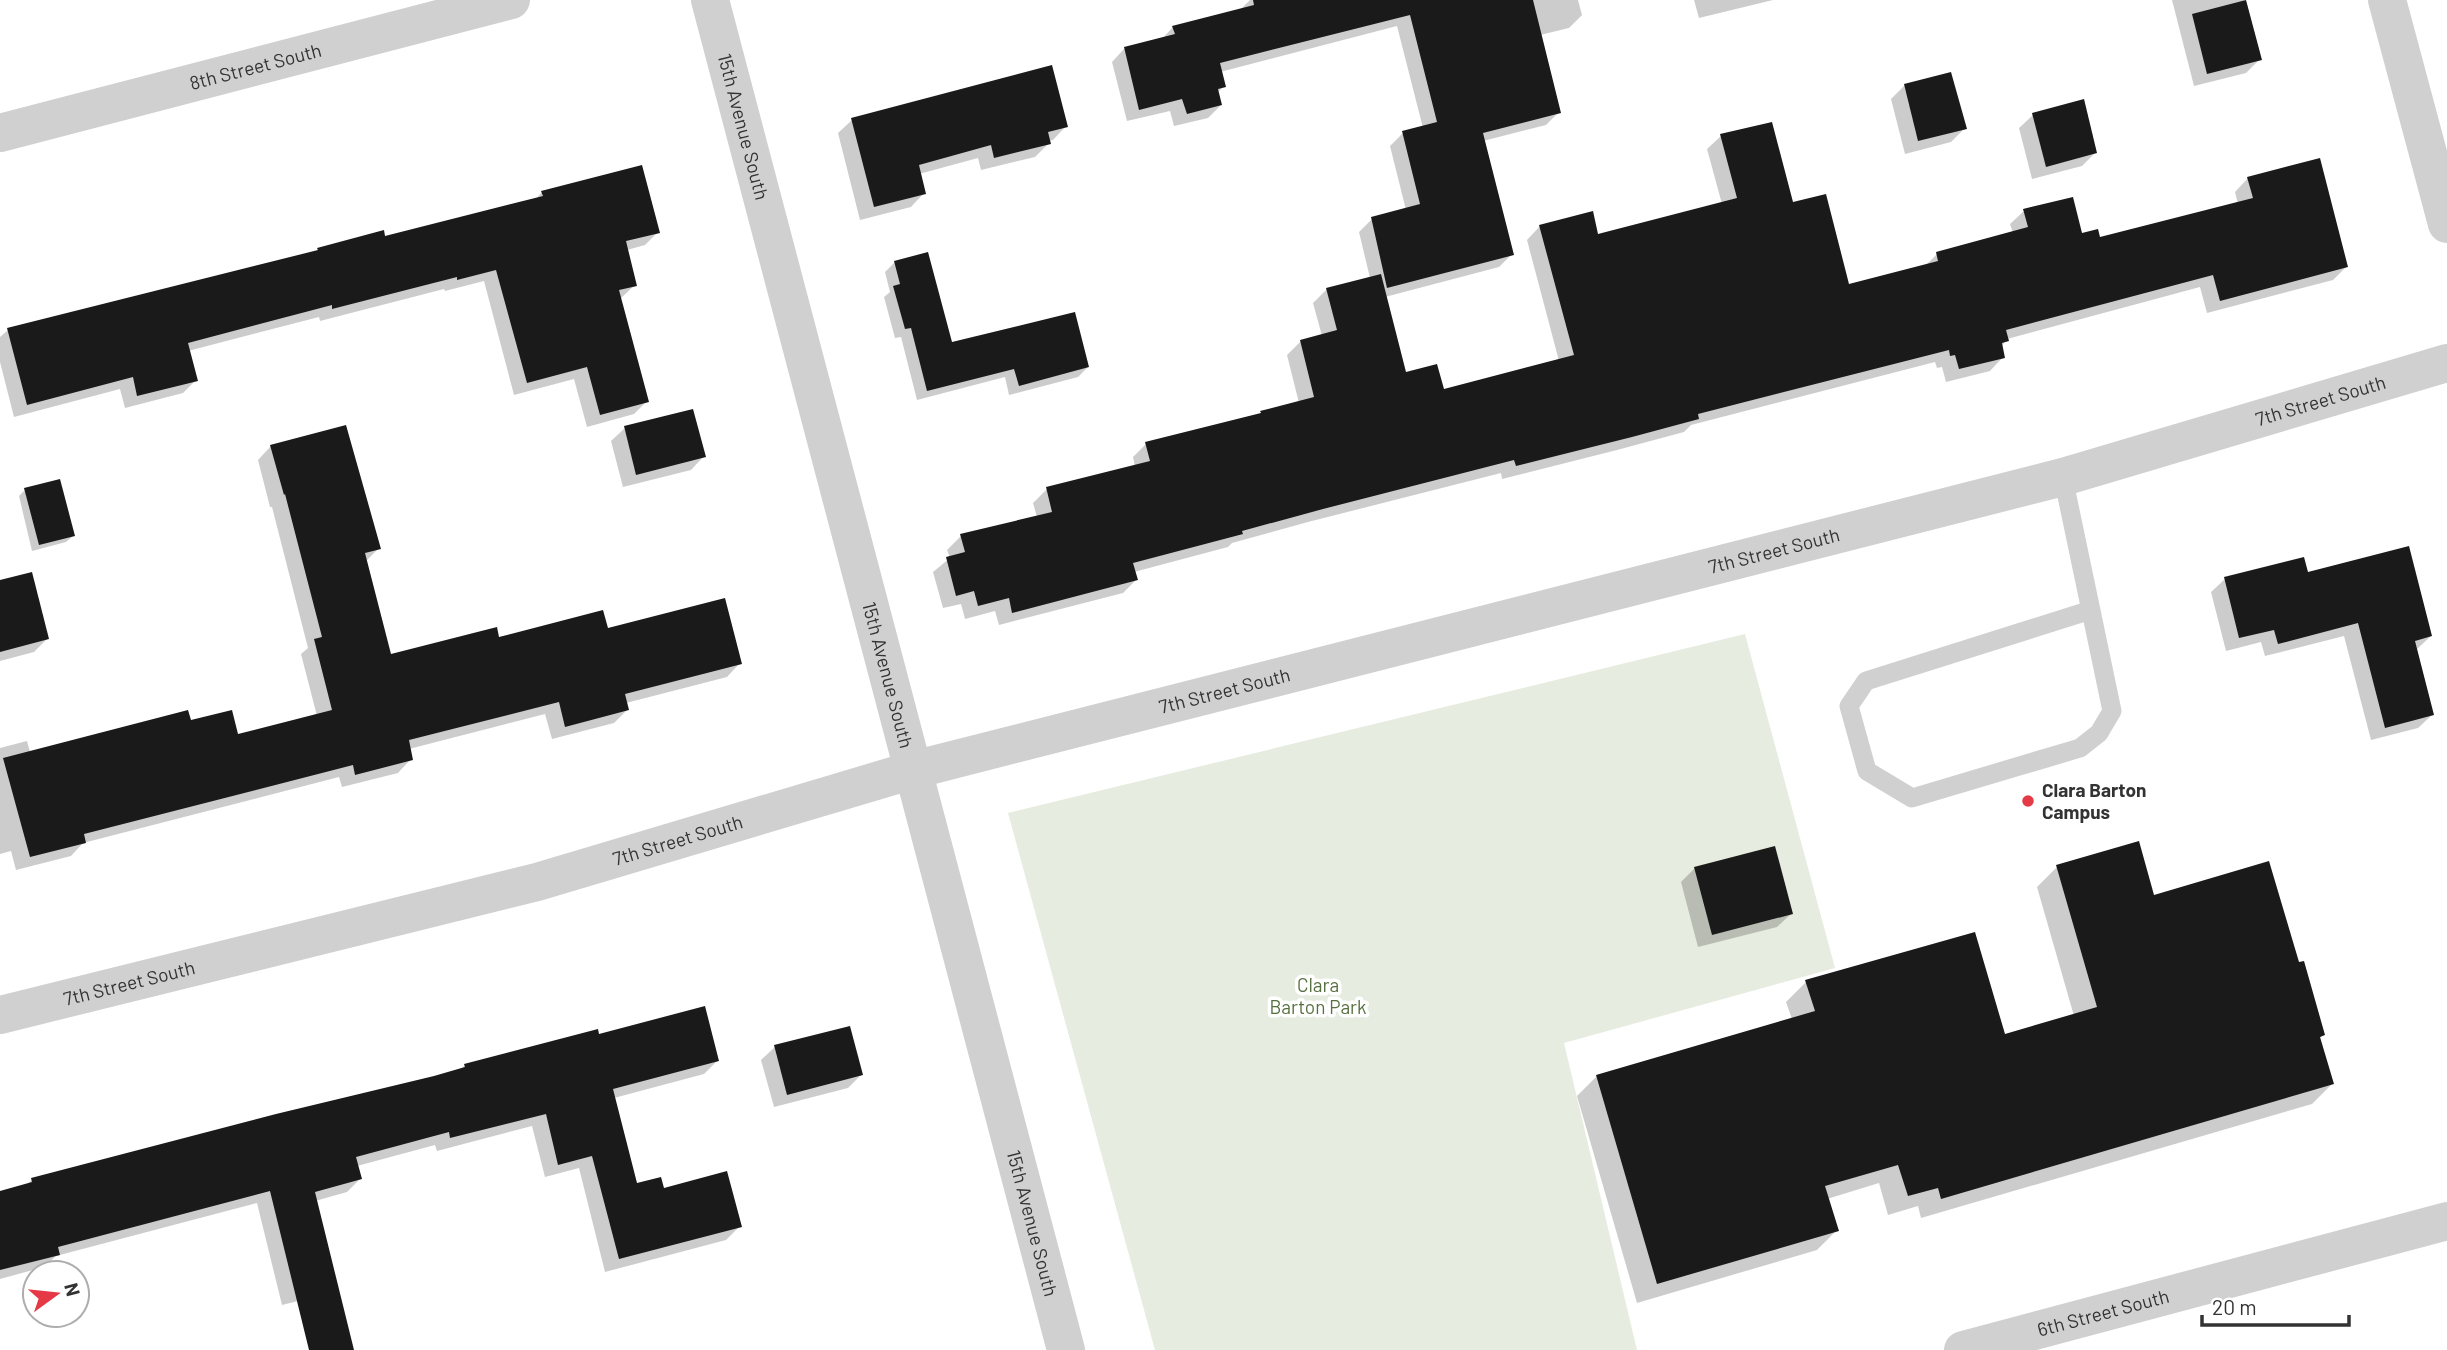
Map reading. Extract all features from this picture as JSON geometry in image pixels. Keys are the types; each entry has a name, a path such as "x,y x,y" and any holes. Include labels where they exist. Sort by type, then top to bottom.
{"street":[{"name":"8th Street South","path":"0,133 511,0"},
{"name":"15th Avenue South","path":"710,0 1066,1350"},
{"path":"2387,0 2447,224"},
{"name":"7th Street South","path":"0,1016 537,882 912,770 2063,477 2447,363"},
{"name":"6th Street South","path":"1963,1350 2447,1222"}],"lane":[{"path":"2063,477 2091,610 2112,711 2099,733 2080,748 1912,798 1867,771 1849,706 1866,681 2091,610"}],"green space":[{"name":"Clara Barton Park","path":"1745,634 1835,968 1564,1043 1637,1350 1155,1350 1008,813"}],"building":[{"path":"1253,0 1533,0 1561,113 1483,133 1514,255 1387,288 1371,217 1420,204 1402,131 1437,122 1410,15 1220,63 1226,87 1218,89 1222,105 1187,114 1182,99 1139,110 1124,47 1175,34 1172,26 1254,5"},
{"path":"2246,0 2262,60 2207,74 2192,14"},
{"path":"1052,65 1068,127 1048,132 1051,144 994,158 991,145 919,165 926,194 874,207 851,118"},
{"path":"1951,72 1967,129 1918,141 1904,84"},
{"path":"2084,99 2097,153 2046,167 2032,113"},
{"path":"1772,122 1793,202 1826,194 1849,284 1938,261 1936,252 2028,227 2023,209 2073,197 2082,233 2098,229 2100,237 2253,198 2247,177 2320,158 2348,267 2220,301 2213,275 2006,330 2009,341 2002,343 2005,358 1959,369 1955,355 1950,356 1949,350 1698,414 1699,419 1632,437 1516,466 1514,460 1323,509 1242,531 1243,534 1133,563 1138,580 1012,613 1009,598 978,606 974,591 956,596 946,557 965,552 960,534 1052,512 1046,487 1150,461 1145,442 1314,397 1300,340 1337,330 1326,288 1381,274 1406,372 1437,364 1444,389 1574,355 1539,225 1593,211 1598,234 1737,198 1720,134"},
{"path":"642,165 660,233 626,241 637,286 619,290 649,402 600,415 587,367 527,383 496,270 457,280 457,277 332,309 332,305 188,343 198,381 137,396 133,377 27,405 7,328 318,250 317,248 384,230 385,236 543,196 541,191"},
{"path":"928,252 952,342 1075,312 1089,367 1019,386 1014,369 927,391 911,328 905,329 893,286 900,284 894,261"},
{"path":"693,409 706,457 636,475 624,426"},
{"path":"346,425 381,549 365,553 391,654 497,627 499,637 603,610 608,628 725,598 742,664 625,694 629,710 565,727 559,702 409,740 413,760 355,775 353,765 84,834 86,843 30,857 3,758 188,710 191,720 232,710 238,734 332,710 314,639 322,637 270,445"},
{"path":"60,479 75,536 39,545 24,488"},
{"path":"2409,546 2432,636 2415,641 2434,715 2385,728 2358,623 2278,644 2274,630 2239,638 2224,577 2304,557 2308,572"},
{"path":"32,572 49,639 0,652 0,580"},
{"path":"2139,841 2154,895 2269,861 2299,962 2304,961 2325,1035 2320,1037 2334,1084 1941,1199 1938,1188 1908,1196 1898,1165 1825,1186 1839,1231 1657,1284 1596,1075 1815,1011 1805,980 1975,932 2005,1034 2097,1007 2056,865"},
{"path":"1775,846 1793,914 1712,935 1694,867"},
{"path":"705,1006 719,1061 613,1089 637,1183 661,1177 664,1188 727,1171 742,1227 619,1259 592,1156 558,1165 546,1114 450,1138 449,1132 356,1157 362,1179 315,1192 354,1350 309,1350 270,1191 58,1247 60,1255 44,1259 21,1259 21,1265 0,1270 0,1191 32,1182 31,1178 434,1076 465,1067 464,1064 598,1029 599,1034"},
{"path":"850,1026 863,1075 787,1095 774,1045"}],"place":[{"name":"Clara Barton Campus","path":"2028,801"}]}
